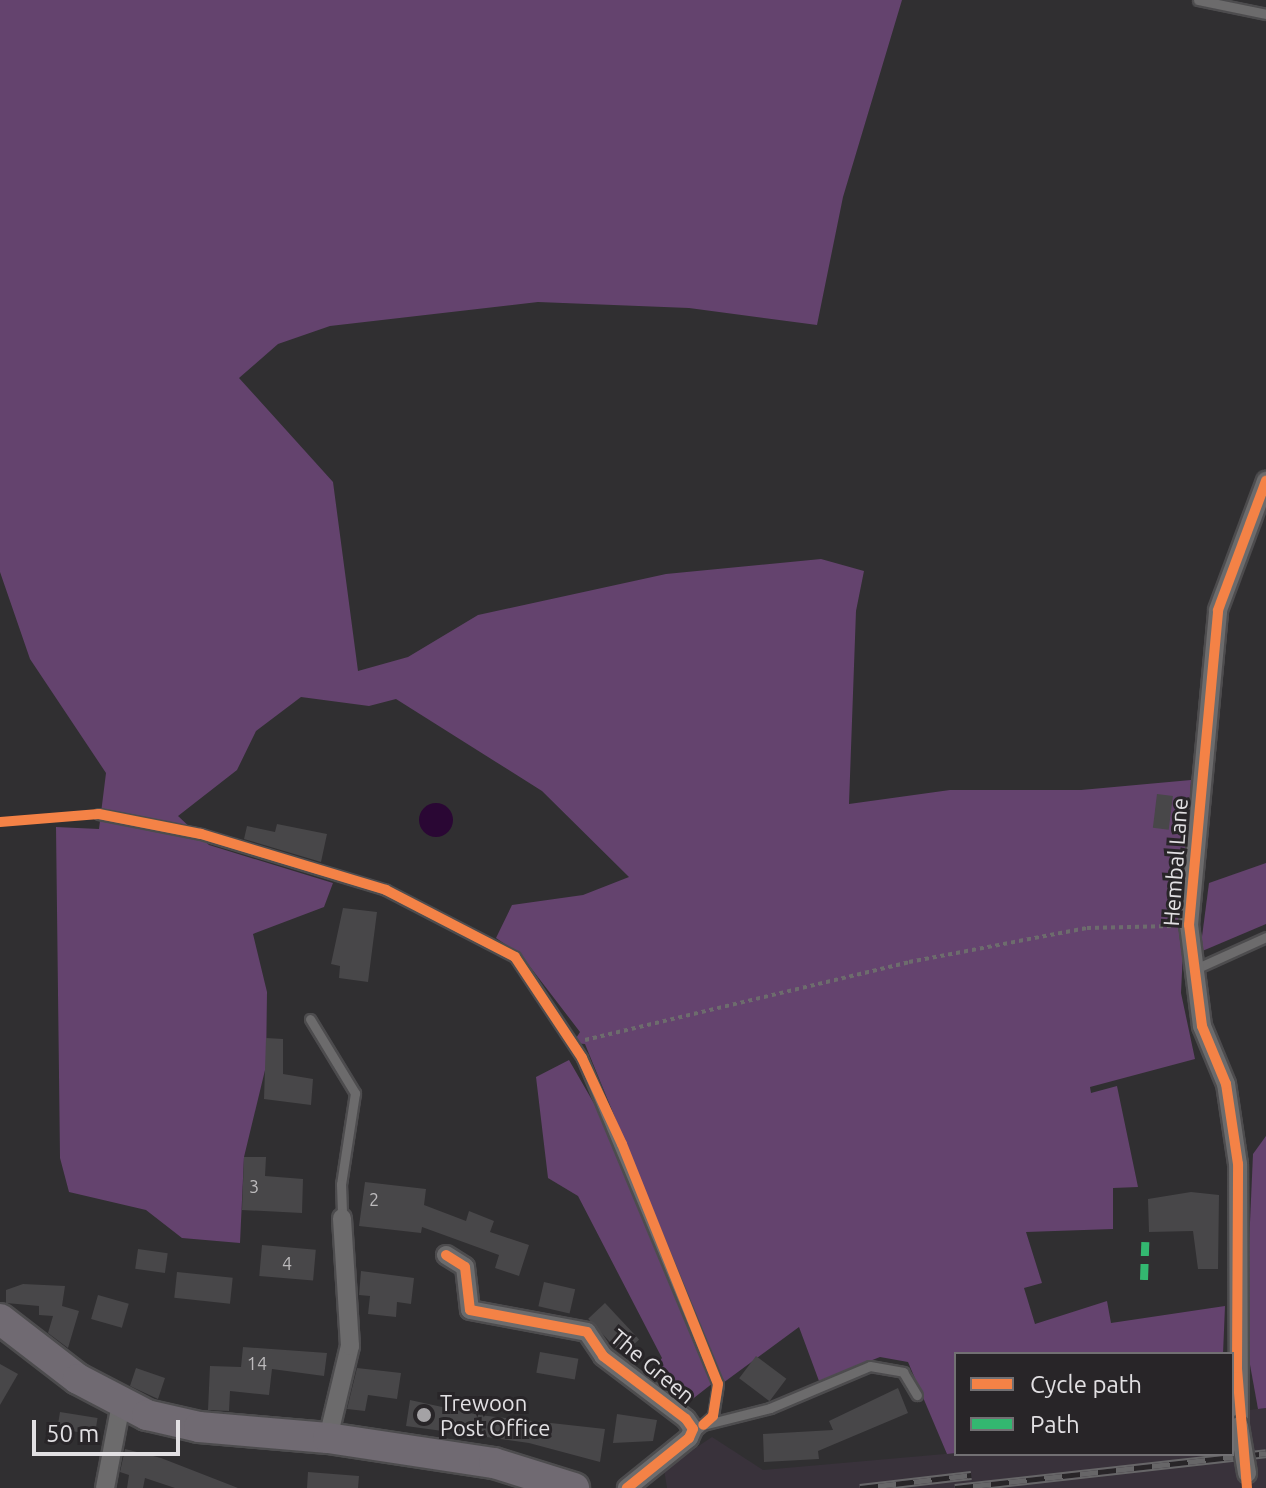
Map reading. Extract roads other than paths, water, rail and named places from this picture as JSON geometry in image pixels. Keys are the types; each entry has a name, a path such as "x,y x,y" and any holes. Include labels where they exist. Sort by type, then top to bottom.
{"main road":[{"path":"0,1319 78,1379 121,1404 199,1427 328,1438 494,1463 574,1488"}],"street":[{"name":"Hembal Lane","path":"1247,1480 1239,1426 1238,1164 1226,1084 1202,1026 1189,925 1218,610 1266,481"},
{"path":"328,1438 350,1346 342,1218"},
{"name":"The Green","path":"446,1255 465,1267 470,1310 587,1332 603,1356 686,1419 696,1431 627,1488"},
{"path":"105,1488 121,1404"}],"lane":[{"path":"1198,0 1266,14"},
{"path":"99,814 201,834 386,890 515,957 573,1043 622,1144 718,1384 713,1416 696,1431"},
{"path":"1193,970 1266,937"},
{"path":"310,1019 355,1093 341,1184 342,1218"},
{"path":"696,1431 770,1408 870,1366 903,1372 917,1395"}],"railway":[{"path":"955,1488 1266,1453"},
{"path":"860,1488 971,1475"}],"place":[{"name":"Trewoon Post Office","path":"424,1415"}]}
